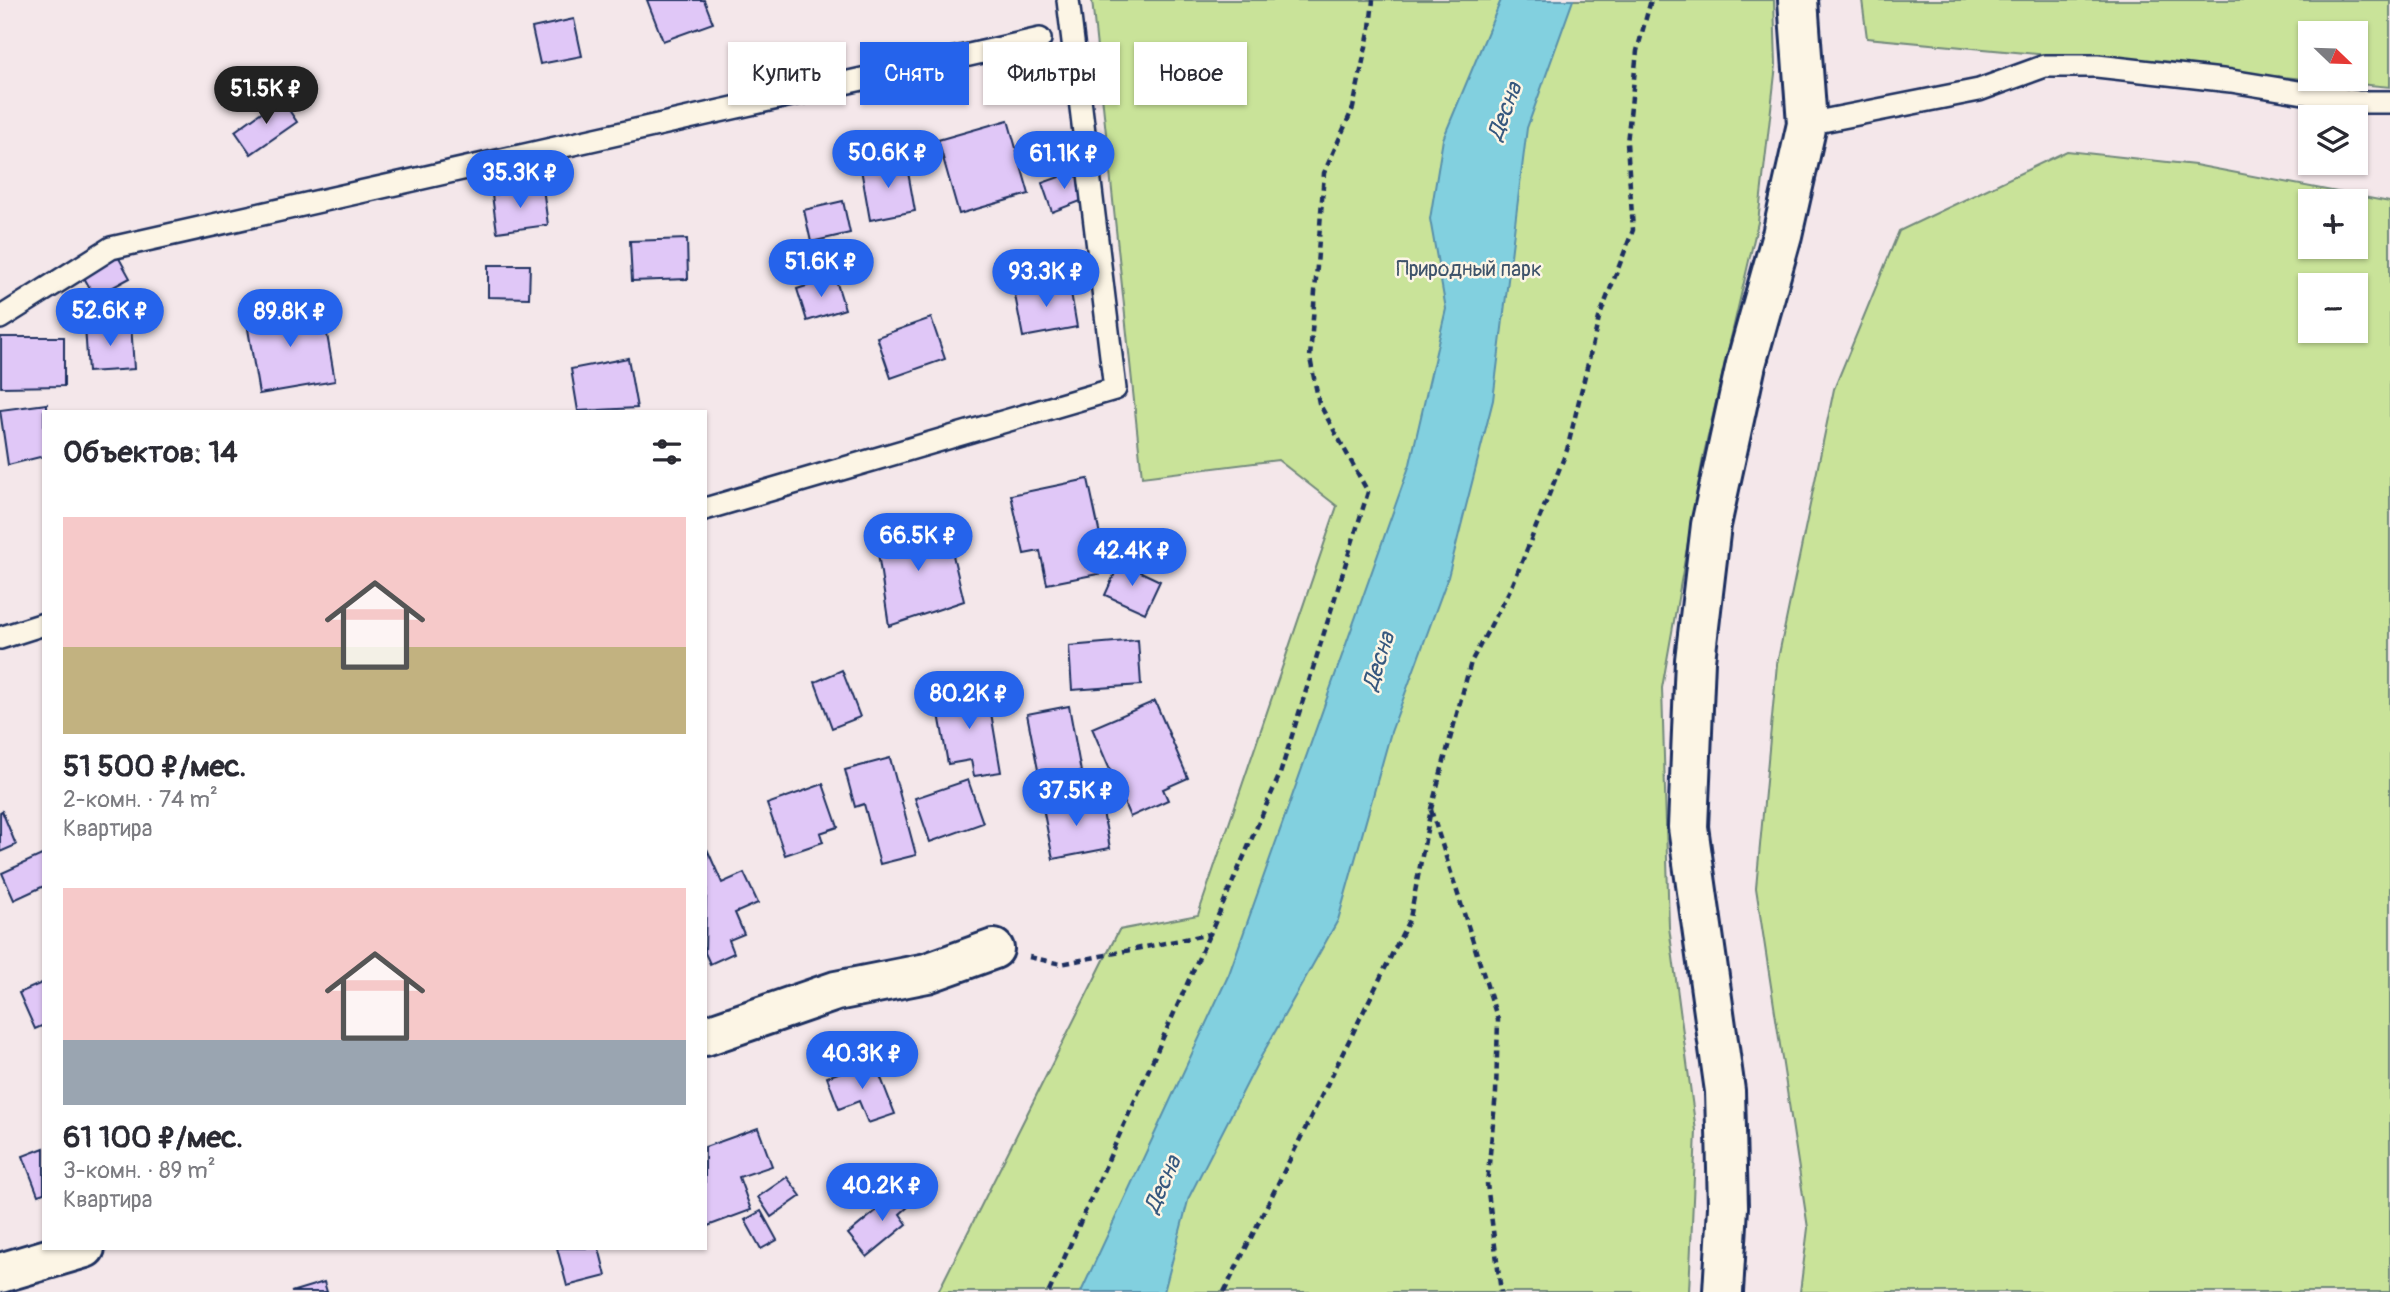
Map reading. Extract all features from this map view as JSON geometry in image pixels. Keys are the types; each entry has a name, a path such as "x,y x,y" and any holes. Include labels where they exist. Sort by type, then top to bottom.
{"street":[{"path":"1723,1292 1728,1207 1725,1091 1688,827 1695,660 1711,525 1746,364 1782,235 1807,124 1798,0"},
{"path":"707,1035 836,991 927,973 993,949"},
{"path":"0,1273 78,1250"}],"lane":[{"path":"707,508 1115,389 1068,0"},
{"path":"0,318 111,248 1040,39"},
{"path":"1807,124 1979,90 2045,66 2097,66 2231,81 2359,102 2390,102"},
{"path":"0,638 42,625"}],"path":[{"path":"1049,1292 1280,774 1368,492 1319,403 1310,358 1324,173 1353,108 1370,28 1373,0"},
{"path":"1224,1292 1410,918 1431,809 1471,662 1513,584 1567,450 1599,318 1633,230 1627,143 1637,51 1651,0"},
{"path":"1431,809 1498,1020 1496,1093 1487,1184 1501,1292"},
{"path":"993,949 1061,964 1210,934"}],"green space":[{"name":"Природный парк","path":"1092,0 1774,0 1776,65 1758,222 1703,458 1662,688 1669,927 1696,1131 1689,1292 938,1292 1119,930 1198,915 1337,506 1278,460 1142,477 1103,105 1120,105 1120,42 1096,42"},
{"path":"1862,0 2390,0 2390,87 2368,85 2368,21 2298,21 2298,78 1867,38"},
{"path":"2067,151 2195,165 2321,189 2298,189 2298,259 2368,259 2368,198 2390,202 2390,1292 1800,1292 1808,1228 1756,888 1777,664 1834,389 1899,231"}],"water":[{"name":"Десна","path":"1501,0 1573,0 1527,128 1493,400 1448,577 1391,732 1338,920 1258,1062 1189,1197 1164,1292 1081,1292 1229,974 1410,464 1446,309 1430,219 1443,139"}],"building":[{"path":"647,0 704,0 713,23 663,41"},
{"path":"574,19 582,56 540,64 532,28"},
{"path":"281,98 297,122 251,154 235,131"},
{"path":"1008,120 1029,194 959,214 938,140"},
{"path":"906,161 915,211 870,220 861,169"},
{"path":"1076,171 1086,199 1052,212 1042,183"},
{"path":"543,188 548,225 497,232 492,195"},
{"path":"843,201 850,233 811,242 804,210"},
{"path":"687,239 688,279 632,281 630,241"},
{"path":"110,242 130,278 95,297 75,262"},
{"path":"488,265 530,265 529,298 488,297"},
{"path":"835,277 845,309 807,321 797,289"},
{"path":"1069,281 1077,327 1023,337 1014,290"},
{"path":"322,305 335,381 259,394 246,317"},
{"path":"931,318 945,359 891,378 877,337"},
{"path":"131,323 134,369 88,372 85,326"},
{"path":"1,337 64,337 64,386 1,387"},
{"path":"628,358 637,408 578,410 571,369"},
{"path":"47,404 47,410 42,410 42,456 8,465 0,410"},
{"path":"1088,479 1108,572 1047,584 1040,551 1024,554 1011,495"},
{"path":"945,522 964,601 889,626 876,540"},
{"path":"1120,562 1160,581 1145,613 1105,595"},
{"path":"1138,640 1141,685 1072,690 1069,646"},
{"path":"842,670 860,717 832,728 815,682"},
{"path":"987,689 1001,772 974,776 971,760 948,764 936,697"},
{"path":"1155,701 1188,778 1163,789 1168,800 1130,817 1092,728"},
{"path":"1069,706 1081,772 1040,780 1027,714"},
{"path":"890,758 916,855 880,864 864,804 855,807 845,770"},
{"path":"968,780 983,823 930,842 915,798"},
{"path":"823,784 838,827 820,833 823,842 785,855 767,804"},
{"path":"1100,797 1110,848 1053,859 1043,808"},
{"path":"2,811 16,845 0,852 0,812"},
{"path":"707,849 722,883 744,873 758,903 735,913 744,934 729,940 734,953 710,964 707,957"},
{"path":"42,855 42,887 14,900 2,873"},
{"path":"42,983 42,1026 35,1029 19,993"},
{"path":"874,1060 895,1114 868,1123 859,1101 839,1109 827,1077"},
{"path":"758,1128 772,1166 739,1177 751,1210 707,1226 707,1146"},
{"path":"42,1149 42,1194 38,1195 23,1156"},
{"path":"787,1177 801,1196 771,1217 758,1197"},
{"path":"905,1187 916,1200 900,1214 907,1224 867,1257 848,1234"},
{"path":"761,1211 777,1240 761,1249 745,1220"},
{"path":"558,1250 600,1250 606,1276 567,1286"},
{"path":"324,1282 327,1292 291,1292"}]}
